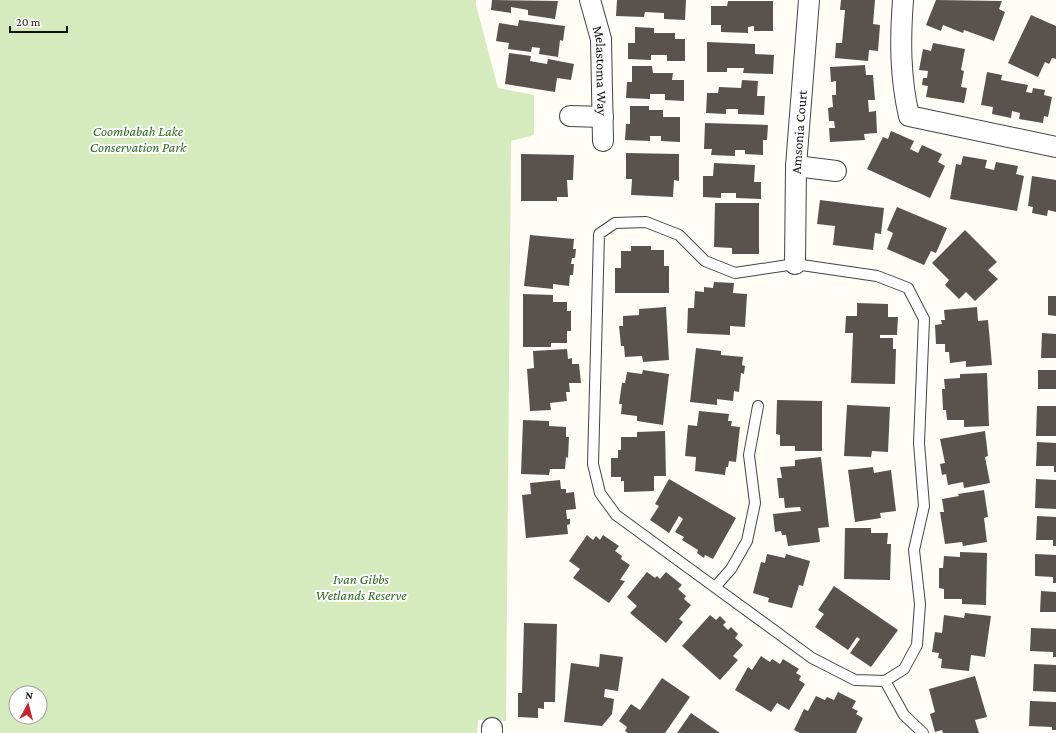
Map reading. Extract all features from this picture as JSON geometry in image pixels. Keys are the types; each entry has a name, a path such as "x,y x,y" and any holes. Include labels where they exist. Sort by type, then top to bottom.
{"street":[{"name":"Melastoma Way","path":"590,0 601,39 603,142"},
{"name":"Amsonia Court","path":"796,264 796,166 809,0"},
{"path":"903,0 901,35 902,89 908,116 1056,147"},
{"path":"570,116 603,117"},
{"path":"796,166 836,171"}],"lane":[{"path":"646,222 679,235 705,261 735,273 796,264 877,276 908,288 924,319 919,443 924,506 914,550 920,604 917,646 904,669 885,681 855,680 812,658 715,587 616,515 600,493 593,464 599,234 615,223 646,222"},
{"path":"715,587 731,570 747,540 755,503 749,455 758,406"},
{"path":"885,681 904,715 923,733"}],"green space":[{"path":"0,0 476,0 476,5 498,88 534,95 534,135 511,141 506,721 478,720 477,733 0,733"}],"building":[{"path":"492,0 558,1 555,19 528,15 528,10 511,7 511,13 491,10"},
{"path":"617,0 686,0 685,20 664,19 664,13 645,12 644,17 616,16"},
{"path":"841,0 875,0 873,24 880,25 878,51 869,50 868,61 835,58 836,43 842,43 845,10 840,10"},
{"path":"936,0 1002,1 999,9 1005,12 994,41 964,30 963,33 943,25 941,31 926,25"},
{"path":"728,1 773,1 773,31 754,31 754,26 748,27 748,33 721,32 721,25 711,25 711,6 727,6"},
{"path":"1031,15 1056,26 1056,59 1052,58 1049,64 1045,62 1038,77 1008,63"},
{"path":"519,20 565,26 563,41 560,40 558,57 539,54 540,48 532,47 531,52 508,49 509,43 496,41 499,23 518,26"},
{"path":"635,27 654,28 654,33 675,33 675,39 685,39 685,61 667,61 667,55 651,55 651,60 628,59 628,43 635,43"},
{"path":"707,42 755,44 755,54 774,55 773,74 743,73 744,68 727,68 727,72 707,72"},
{"path":"933,43 965,49 961,70 964,71 961,87 967,88 964,103 926,97 928,86 922,85 923,78 927,78 928,71 919,70 923,49 931,51"},
{"path":"509,53 531,56 530,61 547,64 548,59 574,64 571,80 557,78 555,92 505,84"},
{"path":"865,65 866,75 873,75 875,100 868,100 869,112 876,111 877,133 864,134 865,140 830,142 829,128 835,128 834,121 829,121 828,108 833,107 832,95 836,95 836,81 831,82 830,67"},
{"path":"632,66 652,66 653,73 673,73 672,80 684,80 684,101 665,100 665,94 650,94 650,99 626,98 627,82 632,82"},
{"path":"987,72 1002,75 1001,80 1028,85 1026,92 1032,93 1033,88 1045,90 1044,95 1052,97 1048,117 1044,116 1043,123 1019,119 1020,113 1012,111 1011,118 992,114 993,107 981,105"},
{"path":"742,80 758,81 757,96 765,96 764,115 738,114 738,109 726,109 726,114 706,113 707,93 718,93 719,87 741,88"},
{"path":"630,106 649,106 649,110 663,110 663,117 680,117 680,142 661,141 661,136 650,136 650,141 625,140 626,124 630,124"},
{"path":"705,123 768,125 767,140 763,140 763,155 745,154 745,150 735,150 735,156 711,155 712,149 704,149"},
{"path":"891,131 914,141 910,149 918,153 922,145 942,154 938,162 945,166 930,198 867,169 883,137 888,139"},
{"path":"626,153 679,154 679,181 674,180 673,197 631,195 632,179 626,179"},
{"path":"521,154 574,155 573,180 567,180 568,197 557,197 557,201 521,201"},
{"path":"963,156 987,160 985,168 994,170 996,162 1018,166 1016,174 1024,176 1017,211 950,199 956,164 961,165"},
{"path":"714,163 755,165 754,182 761,182 761,199 736,198 736,193 721,193 721,198 703,197 703,176 713,176"},
{"path":"1032,176 1056,180 1056,212 1048,210 1047,216 1032,213 1033,207 1028,206"},
{"path":"820,200 884,208 881,234 875,233 873,250 833,245 835,226 817,224"},
{"path":"715,203 759,203 759,254 732,254 732,248 714,247"},
{"path":"897,207 947,228 936,253 931,251 924,265 887,249 893,233 887,230"},
{"path":"965,230 997,262 988,270 998,279 975,301 966,292 959,299 945,285 949,280 932,263"},
{"path":"530,235 574,239 573,249 576,249 575,258 572,258 571,264 574,264 573,275 570,275 569,286 553,284 553,289 524,286"},
{"path":"631,246 651,246 651,250 664,250 664,266 669,266 669,293 615,293 615,268 621,268 621,251 631,251"},
{"path":"714,282 734,283 733,293 747,294 745,327 730,326 730,335 687,333 688,308 694,308 695,291 704,292 704,287 713,288"},
{"path":"523,294 553,295 553,302 567,302 567,311 571,311 571,331 567,331 567,343 551,343 551,347 523,347"},
{"path":"1048,296 1056,296 1056,316 1048,315"},
{"path":"857,303 888,304 888,317 898,317 897,335 880,335 880,338 893,338 893,349 896,349 895,384 851,383 853,333 845,333 846,316 857,316"},
{"path":"666,307 669,360 643,362 642,356 625,357 624,346 621,346 619,326 623,326 623,316 639,315 639,309"},
{"path":"977,307 978,321 988,320 992,365 966,367 966,361 950,363 949,352 945,352 945,344 936,344 935,325 942,324 941,320 945,320 944,310"},
{"path":"1042,333 1056,334 1056,358 1041,358"},
{"path":"696,348 721,351 721,355 743,357 742,365 745,366 744,374 741,373 739,392 734,391 733,401 717,399 717,405 690,402"},
{"path":"567,349 568,359 572,358 572,364 579,364 581,383 569,383 570,392 566,392 567,401 550,403 551,410 530,411 527,369 534,368 533,351"},
{"path":"643,370 669,374 663,425 637,421 637,416 621,414 622,404 619,404 622,383 625,383 627,372 642,374"},
{"path":"1038,370 1056,370 1056,389 1038,389"},
{"path":"987,373 989,426 964,427 964,420 947,420 946,410 943,410 942,389 945,389 944,379 960,378 960,374"},
{"path":"777,400 822,401 822,451 795,451 795,446 780,446 780,435 776,434"},
{"path":"847,405 890,407 888,452 872,451 871,457 844,456"},
{"path":"1037,406 1056,406 1056,436 1036,436"},
{"path":"699,411 729,414 728,421 732,421 731,426 740,427 736,462 729,461 728,467 726,467 725,475 695,471 696,457 685,456 688,425 697,426"},
{"path":"523,420 549,421 549,426 566,427 566,437 569,437 568,458 566,457 565,469 550,469 549,475 521,474"},
{"path":"665,431 666,476 654,476 654,491 624,492 624,481 621,481 621,477 611,477 611,458 618,458 618,450 621,450 621,437 637,437 637,432"},
{"path":"985,431 988,456 985,457 990,483 964,488 963,482 948,485 946,474 942,475 940,464 945,463 940,439"},
{"path":"1037,442 1056,443 1056,472 1054,472 1054,466 1036,466"},
{"path":"821,457 829,527 818,528 820,542 788,546 786,535 782,535 781,531 775,532 773,514 801,511 800,507 785,508 784,498 779,498 777,478 782,478 780,467 795,466 795,460"},
{"path":"873,467 874,473 891,470 896,511 880,513 881,518 855,522 848,470"},
{"path":"669,479 736,518 713,559 705,555 704,558 697,553 698,550 682,540 684,537 675,532 683,519 679,516 669,533 650,520 659,506 655,504"},
{"path":"1036,479 1056,480 1056,509 1035,508"},
{"path":"560,480 561,489 566,489 566,493 574,492 576,509 566,510 567,519 570,519 570,524 567,525 568,534 526,538 522,495 531,494 530,483"},
{"path":"984,490 988,517 984,518 987,542 963,546 962,542 945,544 940,512 944,512 942,499 959,496 958,494"},
{"path":"1037,516 1056,517 1056,546 1053,546 1053,540 1036,540"},
{"path":"845,528 871,528 871,533 888,533 887,544 891,544 890,580 844,579"},
{"path":"587,535 593,540 596,536 600,540 603,535 619,546 615,551 622,556 621,559 630,565 620,580 625,581 609,603 573,578 580,569 569,561"},
{"path":"960,552 987,553 986,605 962,604 962,599 944,599 944,589 939,588 939,568 943,568 944,556 960,557"},
{"path":"767,554 785,558 786,554 810,561 803,586 799,585 792,608 768,602 769,598 753,593 761,562 765,563"},
{"path":"1035,554 1056,555 1056,583 1053,583 1053,577 1035,576"},
{"path":"647,572 655,578 657,576 660,579 666,572 682,585 678,589 686,596 684,599 691,605 679,619 683,622 666,643 630,613 637,606 627,597"},
{"path":"834,586 898,630 871,667 850,653 860,639 857,637 848,650 815,627 824,614 818,610"},
{"path":"1041,591 1056,592 1056,612 1040,612"},
{"path":"965,613 991,616 985,657 971,655 969,671 941,668 942,659 938,658 939,653 932,652 935,632 942,633 944,615 964,618"},
{"path":"710,615 716,620 720,616 726,622 723,625 728,630 731,627 738,634 735,638 743,645 733,656 738,660 720,680 682,646"},
{"path":"524,623 557,624 555,702 544,702 544,709 538,708 538,718 518,717 518,693 522,693"},
{"path":"1031,628 1056,629 1056,657 1053,657 1053,652 1030,651"},
{"path":"600,654 623,657 618,691 605,689 604,697 614,699 612,714 602,726 564,722 571,663 599,667"},
{"path":"761,656 770,662 772,659 780,664 783,659 799,669 796,673 801,676 799,680 805,684 789,710 777,703 771,712 735,690 748,667 752,670"},
{"path":"1034,664 1056,665 1056,692 1033,691"},
{"path":"975,676 987,717 975,720 979,733 943,733 942,730 935,732 930,714 935,712 929,689"},
{"path":"662,678 690,697 665,733 628,733 625,731 627,727 619,721 631,704 640,710"},
{"path":"838,692 856,701 852,708 858,711 856,714 863,718 856,733 800,733 794,730 804,709 808,711 816,696 825,700 827,697 834,700"},
{"path":"1030,701 1056,702 1056,730 1052,730 1052,727 1029,726"},
{"path":"691,713 720,733 677,733"}],"park label":[{"name":"Coombabah Lake Conservation Park","path":"138,140"},
{"name":"Ivan Gibbs Wetlands Reserve","path":"361,588"}]}
